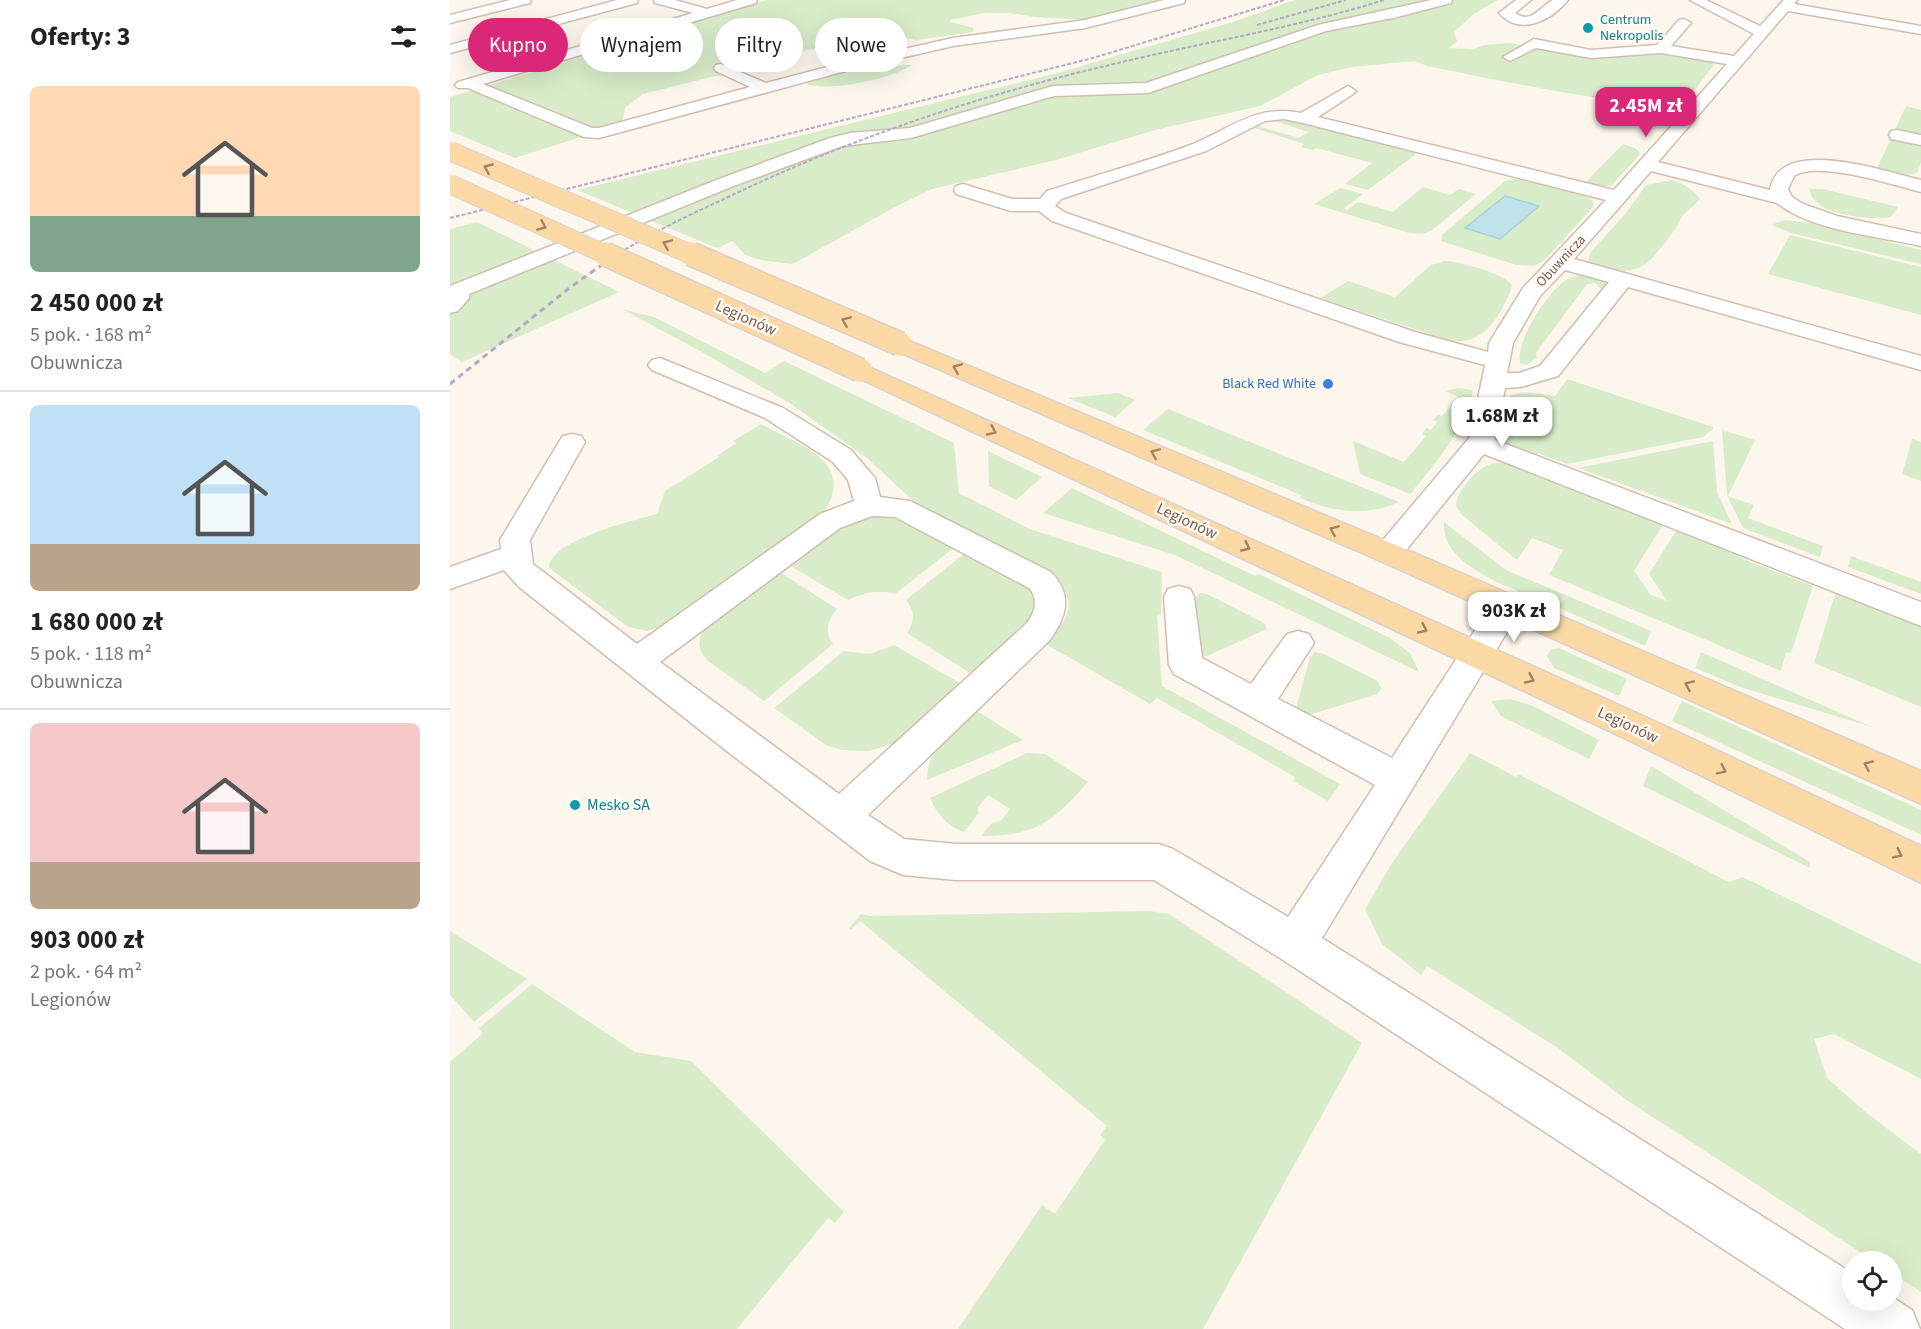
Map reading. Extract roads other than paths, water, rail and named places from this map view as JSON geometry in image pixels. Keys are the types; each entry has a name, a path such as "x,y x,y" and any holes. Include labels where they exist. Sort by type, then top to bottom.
{"main road":[{"path":"450,152 1388,553 1921,788"},
{"name":"Legionów","path":"450,184 1477,654 1921,865"}],"street":[{"path":"454,18 525,0"},
{"path":"564,18 632,0"},
{"path":"660,0 708,13"},
{"path":"450,89 751,0"},
{"path":"561,140 599,132 766,86 926,48 1084,24 1179,0"},
{"path":"450,306 458,298 458,291 725,183 836,142 850,138 911,133 1053,92 1148,88 1323,27 1393,14 1446,0"},
{"path":"1516,20 1506,13 1525,0"},
{"path":"1501,29 1516,20 1536,20 1562,0"},
{"path":"1696,0 1763,33"},
{"path":"1788,3 1921,30"},
{"name":"Obuwnicza","path":"1388,553 1483,439 1502,343 1531,293 1562,262 1788,3"},
{"path":"1660,49 1684,23"},
{"path":"1514,38 1591,54 1625,54 1660,49 1738,61"},
{"path":"1510,57 1534,43"},
{"path":"450,49 468,44"},
{"path":"913,67 922,59 926,48"},
{"path":"731,72 766,86 824,87"},
{"path":"470,84 590,133 599,132"},
{"path":"1304,118 1348,91"},
{"path":"532,109 536,132"},
{"path":"963,190 1011,205 1045,205 1054,195 1200,147 1261,117 1284,114 1618,197"},
{"path":"1897,135 1921,140"},
{"path":"1647,165 1782,199 1812,214 1920,237"},
{"path":"1782,199 1779,187 1785,174 1792,168 1803,166 1833,167 1921,186"},
{"path":"1045,205 1059,218 1453,351 1496,371 1529,378 1549,371 1623,279"},
{"path":"1562,262 1921,363"},
{"path":"660,365 774,413 842,456 861,478 869,506"},
{"path":"572,442 515,540 518,568 636,661 892,854 912,859 995,864 1159,862 1296,944 1893,1329"},
{"path":"1479,443 1921,614"},
{"path":"636,661 830,521 869,506 900,508 1040,580 1051,594 1051,612 1038,632 840,817"},
{"path":"450,578 517,555"},
{"path":"1179,597 1186,664 1398,780"},
{"path":"1296,944 1507,606"},
{"path":"1257,703 1298,643"}],"water":[{"path":"1505,196 1539,206 1500,239 1465,228"}],"railway":[{"path":"450,218 1093,58 1284,0"},
{"path":"1257,25 1346,0"},
{"path":"615,256 668,226 771,177 915,121 1064,76 1283,27 1384,0"},
{"path":"450,384 568,289 617,254"}],"place":[{"name":"Centrum Nekropolis","path":"1588,28"},
{"name":"Black Red White","path":"1328,384"},
{"name":"Mesko SA","path":"575,805"}]}
